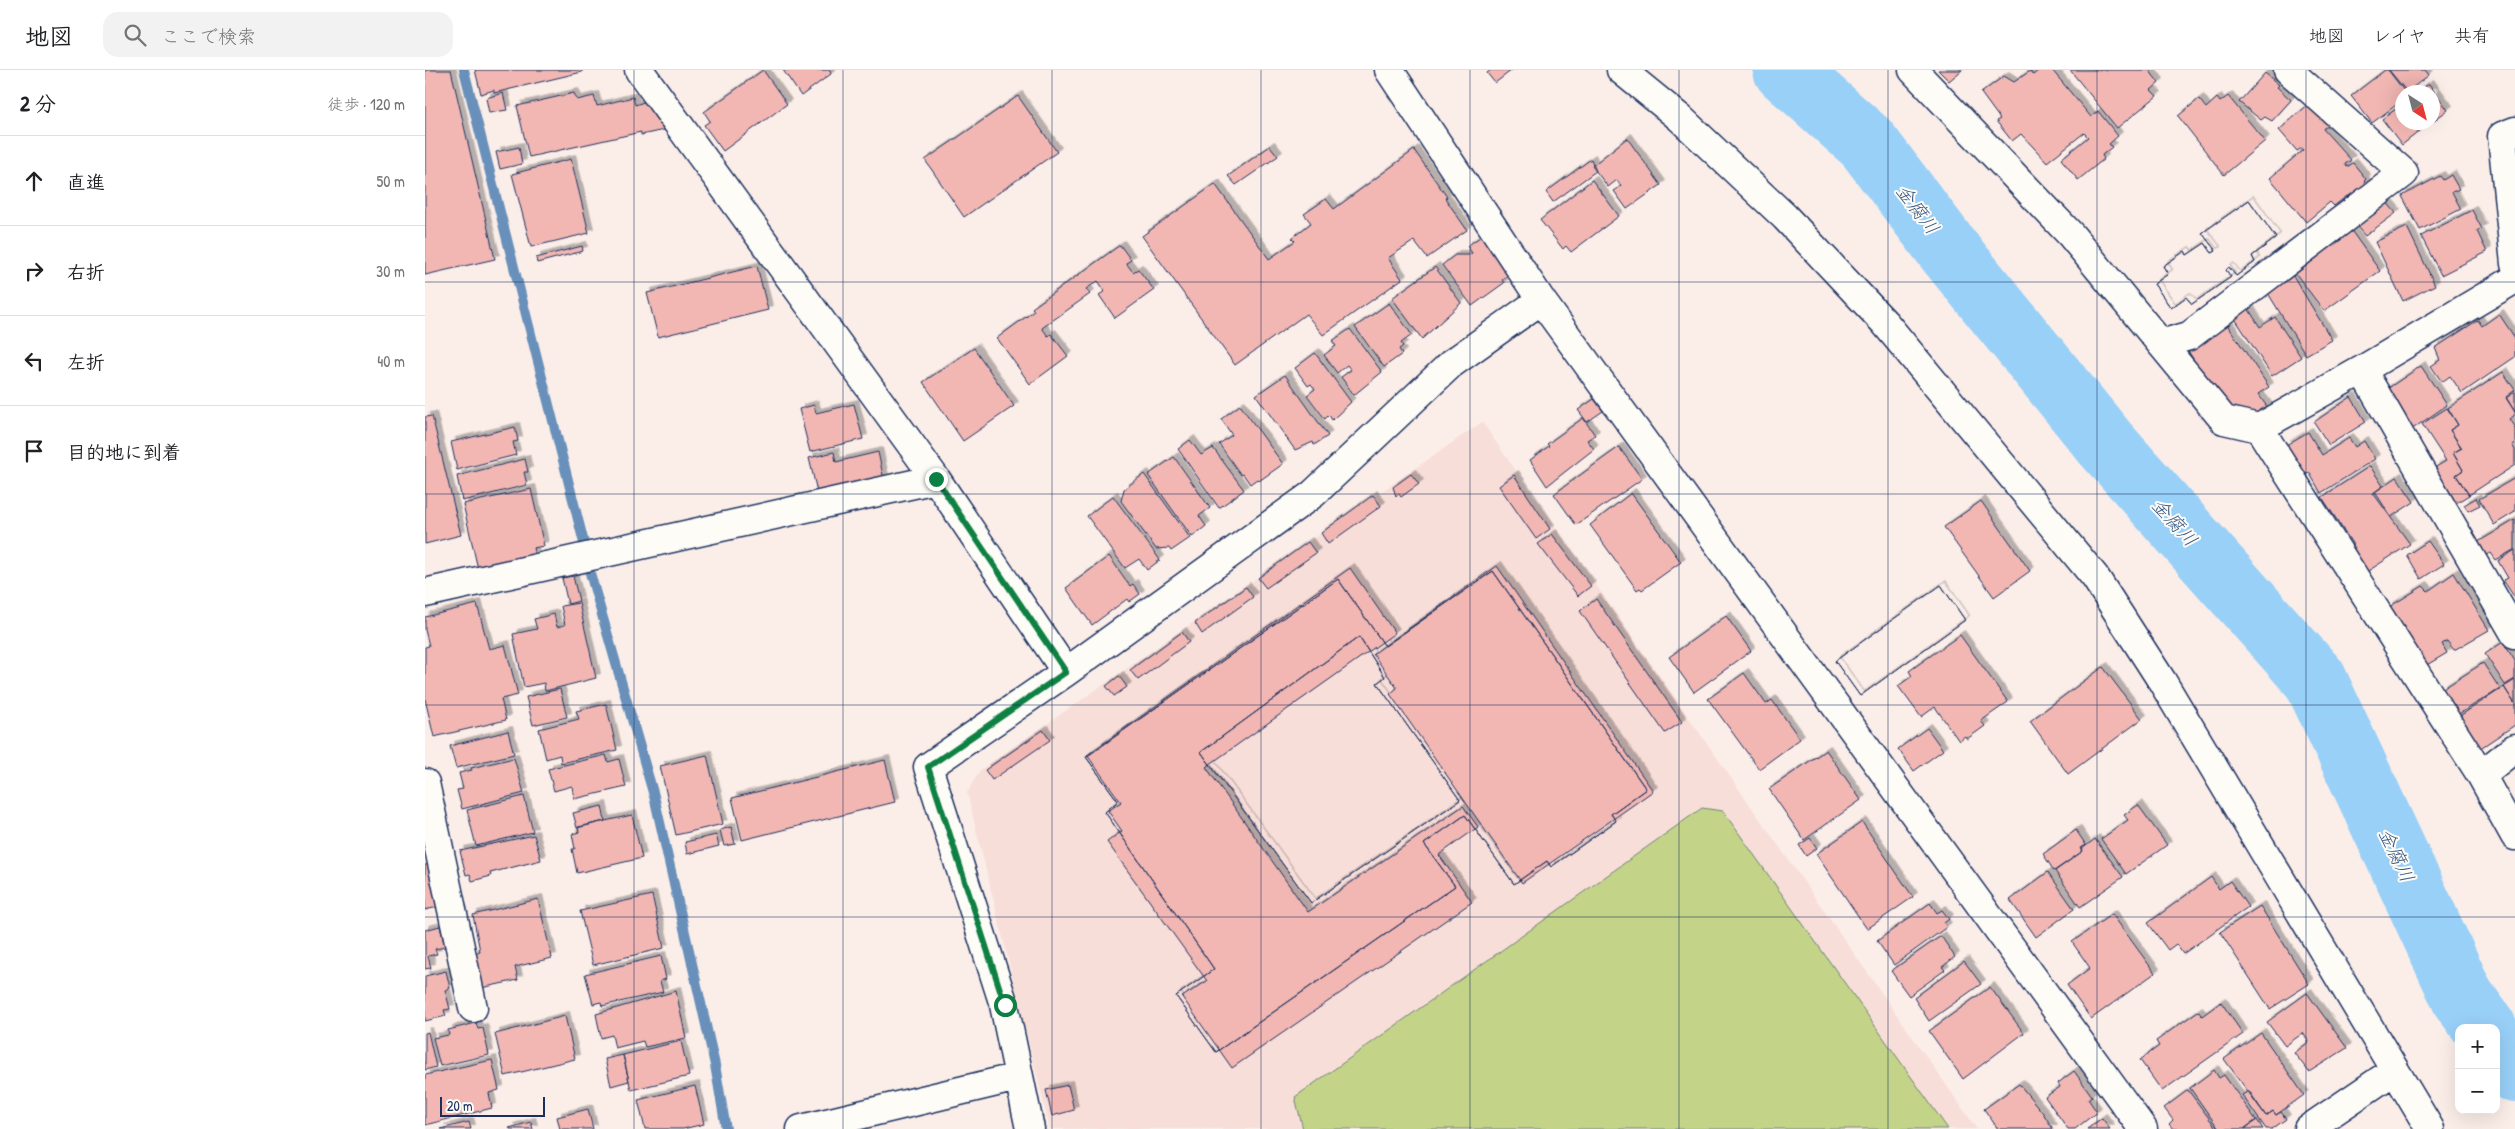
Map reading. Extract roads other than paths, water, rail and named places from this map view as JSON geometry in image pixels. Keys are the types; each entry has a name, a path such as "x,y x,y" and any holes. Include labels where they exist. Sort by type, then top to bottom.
{"street":[{"path":"639,70 936,479 1066,672"},
{"path":"1389,70 1541,300 2143,1129"},
{"path":"1621,70 1680,118 1785,217 1885,323 2095,577 2177,706 2430,1129"},
{"path":"1913,70 2071,235 2224,420 2259,428 2362,370 2515,279"},
{"path":"2161,344 2189,336 2404,173 2288,70"},
{"path":"2515,130 2502,136 2515,264"},
{"path":"1030,1129 1005,1005 928,767 1066,672 1313,494 1451,364 1541,300"},
{"path":"2362,370 2515,634"},
{"path":"2259,428 2481,775 2515,836"},
{"path":"425,593 936,479"},
{"path":"2481,775 2515,748"},
{"path":"425,784 473,1008"},
{"path":"2308,1129 2395,1070"},
{"path":"801,1129 1019,1077"}],"waterway":[{"path":"464,70 585,547"},
{"name":"金腐川","path":"1785,70 1867,143 1949,251 2105,443 2315,679 2463,998 2482,1024"},
{"path":"590,573 654,796 715,1065 726,1129"},
{"name":"金腐川","path":"2500,1050 2515,1071"}]}
